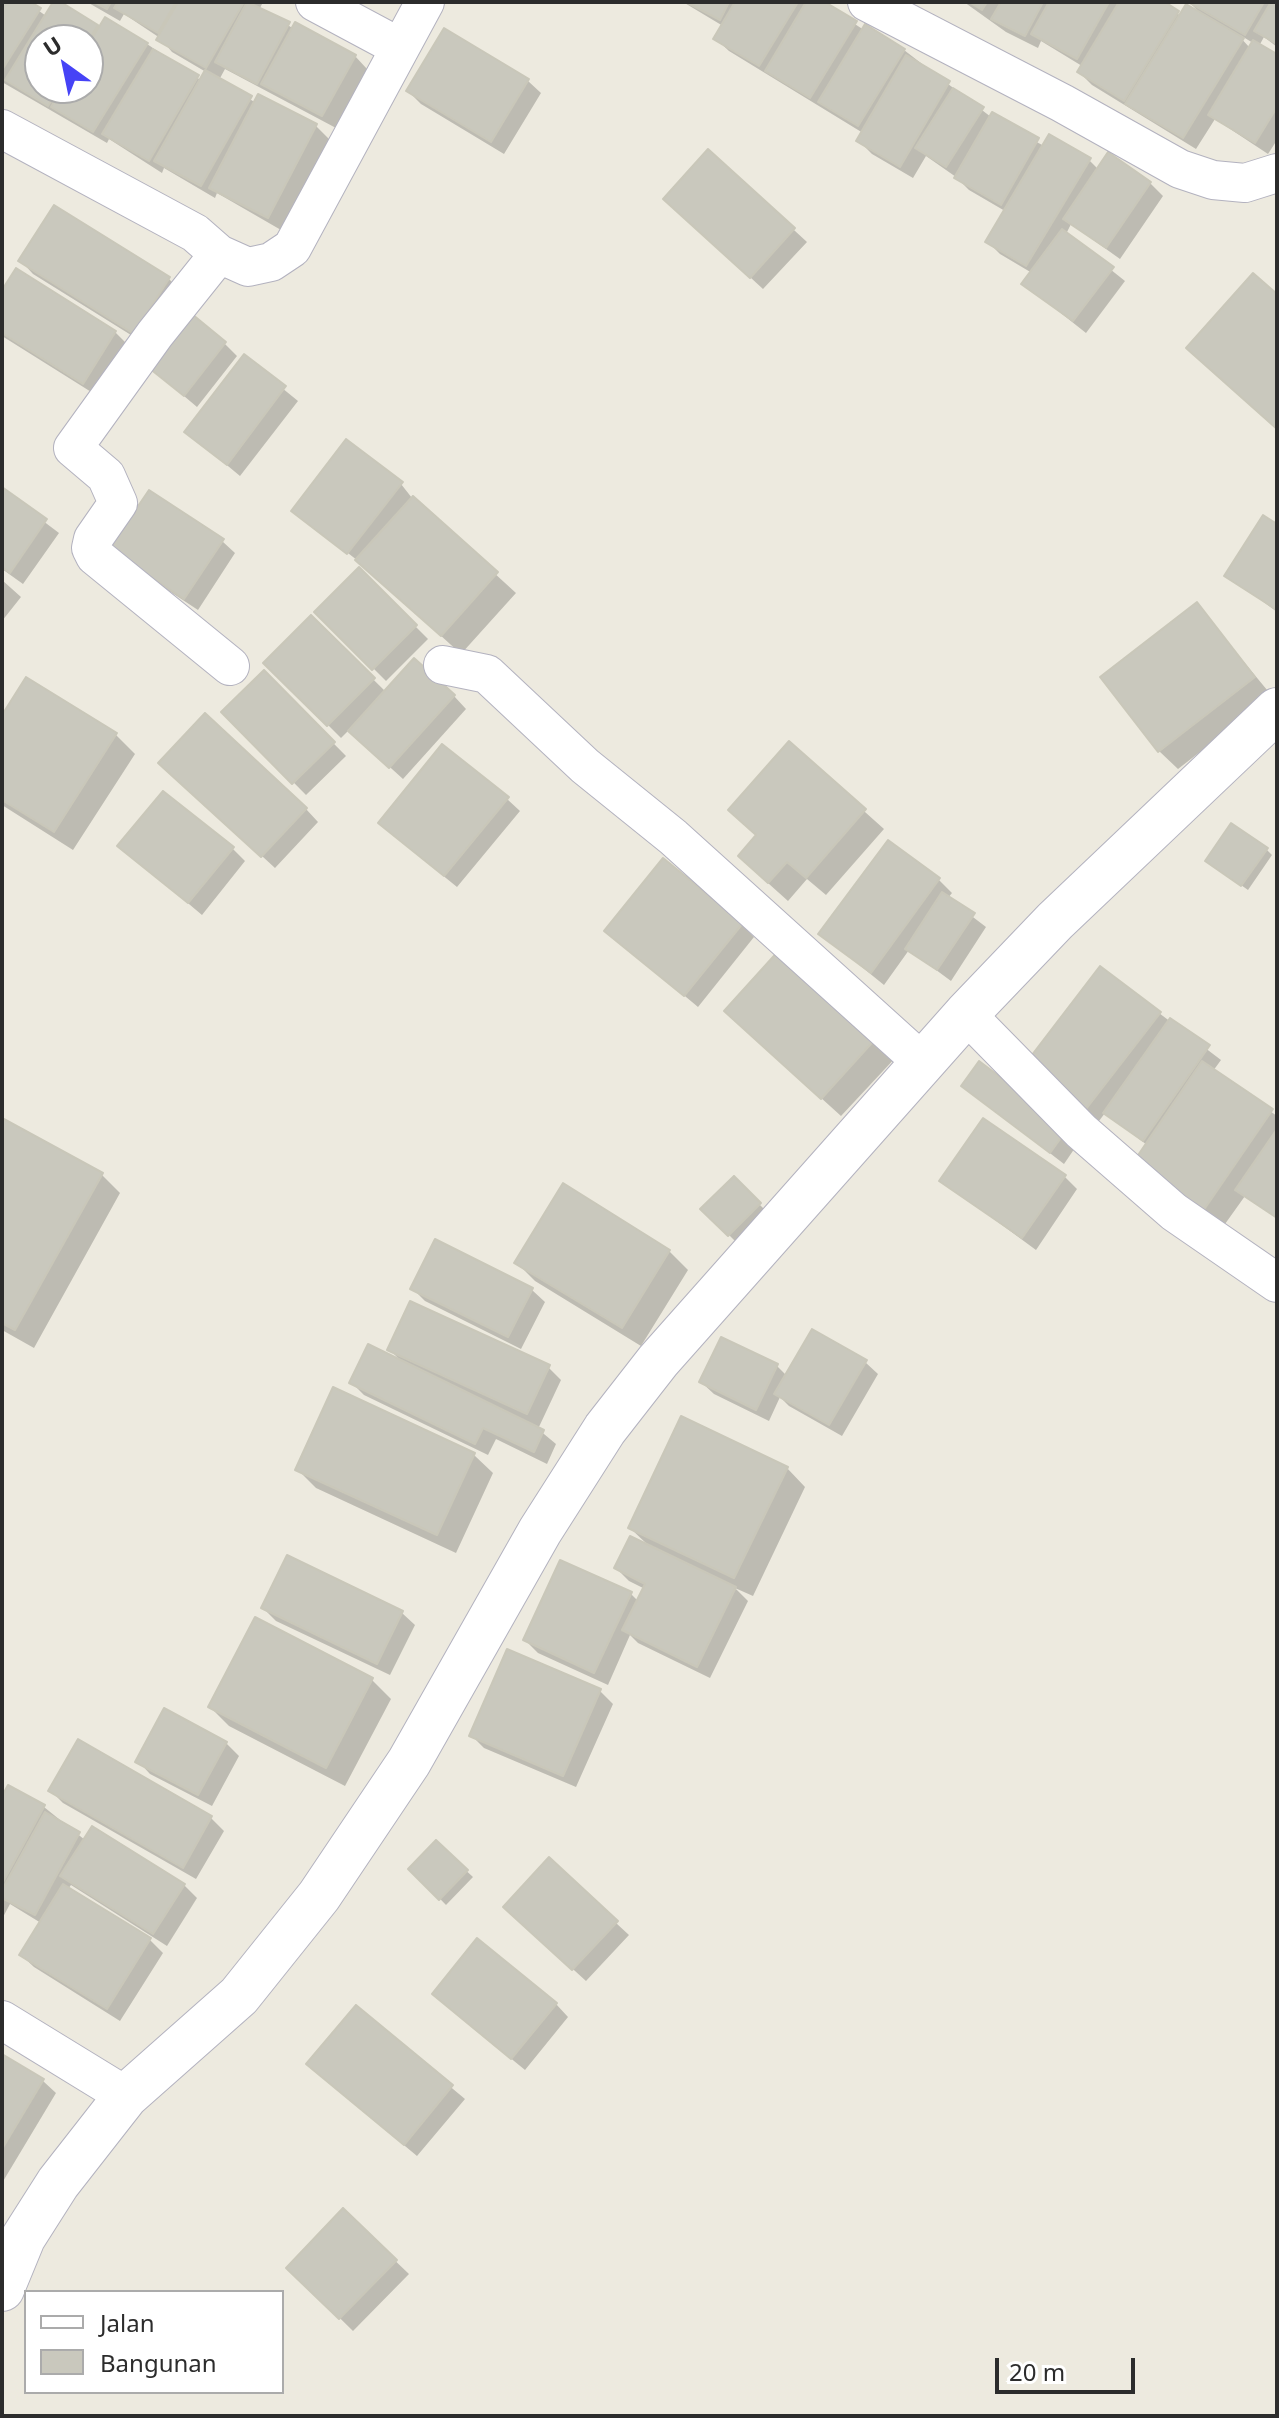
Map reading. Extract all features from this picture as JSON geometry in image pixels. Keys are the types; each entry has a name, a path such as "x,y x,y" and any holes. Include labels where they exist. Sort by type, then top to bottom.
{"street":[{"path":"315,2 399,47"},
{"path":"2,129 195,233 219,254 248,267 271,262 292,248 425,2"},
{"path":"867,2 1062,103 1180,169 1213,180 1245,183 1277,173"},
{"path":"219,254 155,334 73,448 113,484 118,503 93,539 91,548 95,556 230,666"},
{"path":"443,665 487,674 585,766 673,837 921,1061"},
{"path":"2,2289 23,2238 58,2183 126,2096 239,1996 319,1896 409,1762 540,1531 605,1429 658,1361 921,1061 1055,921 1277,710"},
{"path":"966,1014 1081,1131 1174,1212 1277,1283"},
{"path":"2,2020 126,2096"}],"building":[{"path":"2,2 31,2 41,8 31,24 24,24 24,35 2,70"},
{"path":"53,2 61,2 96,24 39,24"},
{"path":"94,2 111,2 107,9"},
{"path":"118,2 176,2 158,33 114,8"},
{"path":"178,2 244,2 206,68 156,40"},
{"path":"247,2 290,22 257,84 215,62"},
{"path":"686,2 729,2 720,20"},
{"path":"735,2 798,2 759,66 713,39"},
{"path":"806,2 825,2 857,21 810,98 765,71"},
{"path":"969,2 987,2 982,10"},
{"path":"1001,2 1043,2 1025,36 991,19"},
{"path":"1049,2 1109,2 1077,59 1031,34"},
{"path":"1119,2 1165,2 1179,11 1124,101 1077,72"},
{"path":"1188,2 1264,2 1245,35"},
{"path":"1271,2 1277,2 1277,44 1254,31"},
{"path":"1186,4 1244,38 1183,138 1125,104"},
{"path":"105,17 148,43 93,132 51,107 53,104 104,104 104,24 101,24"},
{"path":"295,22 356,55 322,116 261,84"},
{"path":"865,24 905,49 858,126 818,102"},
{"path":"444,28 529,79 491,142 406,91"},
{"path":"1253,40 1277,54 1277,107 1255,143 1208,115"},
{"path":"24,49 24,91 5,80"},
{"path":"153,49 199,75 149,161 102,134"},
{"path":"906,55 950,81 900,167 856,141"},
{"path":"205,70 252,96 201,186 154,161"},
{"path":"953,88 984,107 946,167 915,148"},
{"path":"258,94 317,124 268,218 209,188"},
{"path":"992,112 1039,138 1001,205 954,178"},
{"path":"1049,134 1091,158 1026,266 985,242"},
{"path":"708,149 795,228 750,278 663,199"},
{"path":"1108,152 1151,182 1106,248 1063,219"},
{"path":"54,205 170,277 134,334 18,261"},
{"path":"1062,229 1114,267 1073,321 1021,284"},
{"path":"16,268 116,331 83,384 2,333 2,290"},
{"path":"1253,273 1277,294 1277,429 1186,348"},
{"path":"187,310 226,342 184,396 144,364"},
{"path":"244,354 286,386 227,465 184,432"},
{"path":"346,439 403,482 347,554 291,511"},
{"path":"2,487 47,519 10,573 2,567"},
{"path":"149,490 224,539 184,599 109,549"},
{"path":"413,496 498,572 441,636 355,560"},
{"path":"1263,515 1277,524 1277,610 1224,576"},
{"path":"359,567 417,625 372,670 314,612"},
{"path":"1197,602 1255,677 1158,752 1100,677"},
{"path":"311,615 375,678 327,726 263,663"},
{"path":"414,658 455,695 389,768 348,731"},
{"path":"264,670 335,742 292,784 221,712"},
{"path":"26,677 117,733 54,832 2,800 2,715"},
{"path":"205,713 307,808 261,857 158,763"},
{"path":"789,741 866,809 806,878 787,862 768,883 738,856 756,835 728,810"},
{"path":"442,744 509,797 444,876 378,823"},
{"path":"163,791 234,847 188,903 117,846"},
{"path":"1231,823 1268,848 1241,886 1205,861"},
{"path":"888,840 940,878 871,973 818,934"},
{"path":"663,858 743,923 684,996 604,931"},
{"path":"942,892 975,913 937,970 905,949"},
{"path":"782,947 879,1035 821,1099 724,1011"},
{"path":"1100,966 1161,1012 1086,1109 1025,1064"},
{"path":"1170,1018 1210,1045 1143,1141 1103,1113"},
{"path":"979,1061 1068,1128 1050,1153 961,1086"},
{"path":"1202,1061 1273,1109 1201,1214 1130,1167"},
{"path":"2,1118 103,1173 15,1330 2,1323"},
{"path":"983,1118 1066,1175 1022,1238 939,1181"},
{"path":"1277,1129 1277,1218 1235,1190"},
{"path":"734,1176 761,1203 728,1236 700,1209"},
{"path":"563,1183 670,1250 622,1328 514,1263"},
{"path":"435,1239 533,1288 508,1337 410,1289"},
{"path":"410,1301 550,1365 527,1414 387,1350"},
{"path":"812,1329 867,1360 829,1425 774,1394"},
{"path":"721,1337 778,1364 756,1410 699,1382"},
{"path":"368,1344 544,1430 534,1452 483,1428 475,1444 349,1383"},
{"path":"333,1387 475,1453 437,1535 295,1470"},
{"path":"681,1416 788,1467 734,1578 628,1528"},
{"path":"630,1536 736,1587 697,1667 622,1630 645,1584 614,1568"},
{"path":"287,1555 403,1611 377,1664 261,1608"},
{"path":"560,1560 632,1592 594,1673 523,1640"},
{"path":"255,1617 373,1678 326,1768 208,1707"},
{"path":"507,1649 601,1689 563,1776 469,1736"},
{"path":"164,1708 227,1742 198,1795 135,1762"},
{"path":"78,1739 212,1816 183,1868 48,1791"},
{"path":"8,1785 45,1805 2,1884 2,1796"},
{"path":"45,1812 80,1832 35,1915 2,1898 2,1890"},
{"path":"92,1826 185,1884 153,1934 60,1876"},
{"path":"436,1840 468,1870 439,1900 408,1869"},
{"path":"549,1857 618,1921 572,1970 503,1907"},
{"path":"63,1884 151,1938 107,2009 19,1955"},
{"path":"477,1938 557,2003 511,2059 432,1994"},
{"path":"356,2005 453,2085 404,2145 306,2064"},
{"path":"2,2054 44,2079 2,2149"},
{"path":"343,2208 397,2260 339,2319 286,2268"}]}
